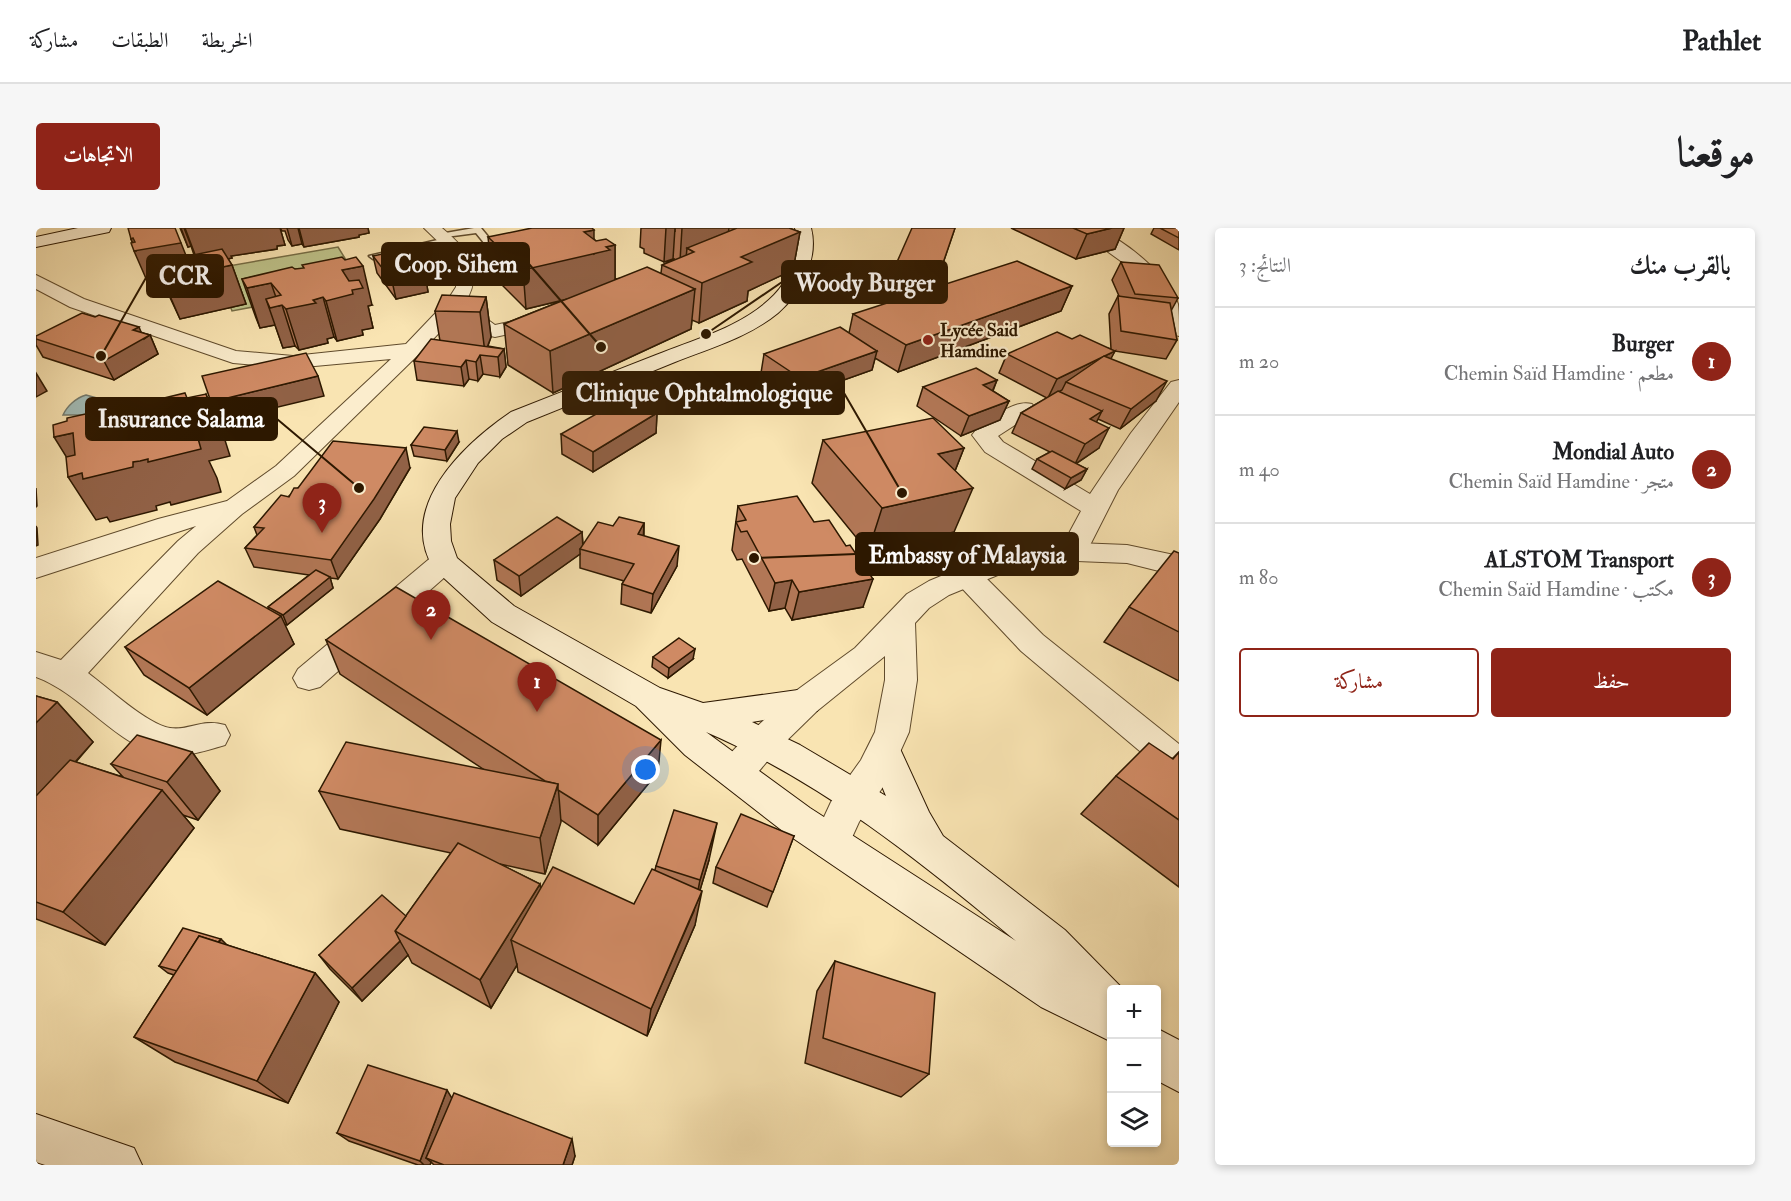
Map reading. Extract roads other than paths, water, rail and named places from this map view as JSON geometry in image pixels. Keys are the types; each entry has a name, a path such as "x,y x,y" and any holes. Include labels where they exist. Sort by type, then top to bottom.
{"street":[{"path":"36,242 103,228"},
{"path":"803,228 805,249 795,283 784,298 764,314 742,327 519,417 494,434 469,458 442,498 436,524 437,542 444,562 503,614 648,697 704,715 764,742 854,796 928,846 1059,951 1107,1004"},
{"path":"1083,228 1111,244 1141,267 1160,286 1172,307 1179,330"},
{"path":"67,675 188,547 236,507 285,471 412,350 455,304 465,287 464,270 456,249 438,235"},
{"path":"36,281 77,303 233,357 293,362 412,350"},
{"path":"455,304 489,330 495,331 565,316"},
{"path":"1074,550 1096,509 1140,438 1179,387"},
{"path":"1024,409 984,435 994,447 1096,509"},
{"path":"36,567 168,525 236,507"},
{"path":"736,772 805,702 866,656 918,601 939,588 1006,562 1052,551 1074,550 1127,554 1179,566"},
{"path":"309,678 444,562"},
{"path":"967,576 1032,643 1179,764"},
{"path":"939,588 1032,643"},
{"path":"831,843 854,796 874,770 891,732 899,696 902,650 900,619"},
{"path":"36,664 67,675 135,728 168,743 213,735"},
{"path":"648,697 698,745 783,810 1056,992 1107,1018"},
{"path":"704,715 805,702"},
{"path":"884,750 915,822 928,846"},
{"path":"1161,1054 1179,1068"},
{"path":"36,1138 117,1165"}],"lane":[{"path":"373,256 438,235 478,230 501,258"}],"water":[{"path":"86,395 127,406 128,410 116,415 63,415 72,403"}],"place":[{"name":"Woody Burger","path":"706,334"},
{"name":"Lycée Said Hamdine","path":"928,340"},
{"name":"Coop. Sihem","path":"601,347"},
{"name":"CCR","path":"101,356"},
{"name":"Insurance Salama","path":"359,488"},
{"name":"Clinique Ophtalmologique","path":"902,493"},
{"name":"ALSTOM Transport","path":"322,533"},
{"name":"Embassy of Malaysia","path":"754,558"},
{"name":"Mondial Auto","path":"431,640"},
{"name":"Burger","path":"537,712"}]}
